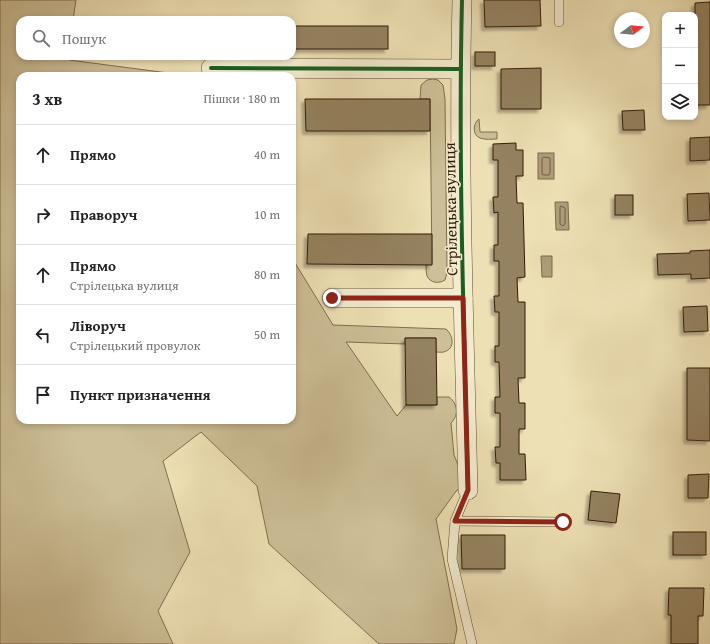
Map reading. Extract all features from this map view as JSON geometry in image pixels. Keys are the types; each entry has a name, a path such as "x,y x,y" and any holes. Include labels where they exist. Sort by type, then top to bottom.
{"street":[{"name":"Стрілецька вулиця","path":"462,0 460,69 463,298 468,490"},
{"path":"211,68 460,69"},
{"path":"332,298 463,298"}],"lane":[{"path":"559,0 560,22"},
{"path":"468,490 455,521 452,559 472,644"},
{"path":"455,521 563,522"}],"shaded area":[{"path":"0,0 76,0 74,16 16,16 16,60 69,60 161,72 16,72 16,424 296,424 296,265 333,325 446,329 450,334 452,344 451,347 445,352 436,352 436,338 405,338 405,344 346,342 397,416 406,405 437,405 437,397 449,397 456,406 455,417 451,423 454,455 468,490 457,490 436,519 457,629 454,644 379,644 269,544 257,486 201,432 163,461 190,552 158,611 173,644 0,644"},
{"path":"427,80 438,80 443,85 445,99 447,273 445,280 437,282 430,280 426,272 426,265 432,264 430,99 420,99 421,85"},
{"path":"479,119 480,132 497,132 497,139 484,139 477,136 474,129"}],"water":[{"path":"538,153 554,153 554,179 538,179"},
{"path":"555,202 568,202 569,230 556,230"},
{"path":"541,256 552,256 552,277 542,277"}],"building":[{"path":"484,0 540,0 541,26 485,27"},
{"path":"710,2 710,105 698,105 698,12 695,12 695,3"},
{"path":"296,26 388,26 388,49 296,49"},
{"path":"475,52 495,52 495,66 475,66"},
{"path":"541,68 541,109 501,109 501,69"},
{"path":"305,99 430,99 430,131 306,131"},
{"path":"644,110 645,130 623,130 622,111"},
{"path":"710,137 710,160 690,161 690,138"},
{"path":"516,143 516,150 523,150 523,176 516,176 517,203 523,203 525,277 517,278 518,302 525,302 525,378 518,378 519,403 525,403 525,429 519,429 519,454 525,454 526,480 500,480 500,463 496,463 495,447 500,447 500,413 495,413 495,397 500,397 499,362 495,362 495,346 499,346 499,312 495,312 494,296 499,296 499,261 494,261 494,245 498,245 498,212 494,213 493,197 498,197 498,160 493,160 493,144"},
{"path":"709,193 710,220 688,221 687,194"},
{"path":"615,195 633,195 633,215 615,215"},
{"path":"308,234 432,234 432,265 307,264"},
{"path":"710,250 710,278 691,279 691,274 658,275 657,254 690,253 690,251"},
{"path":"707,306 708,331 684,332 683,307"},
{"path":"405,338 436,338 437,405 406,405"},
{"path":"687,368 710,368 710,441 687,440"},
{"path":"709,474 708,498 688,498 688,475"},
{"path":"591,491 620,494 616,523 588,520"},
{"path":"673,532 706,532 706,555 673,555"},
{"path":"461,535 505,535 505,569 462,569"},
{"path":"669,588 704,588 703,616 698,616 698,644 671,644 671,615 668,615"}],"cycle path":[{"path":"462,0 461,184 468,490"},
{"path":"211,68 460,69"}],"route":[{"path":"332,298 463,298 468,490 455,521 563,522"}]}
